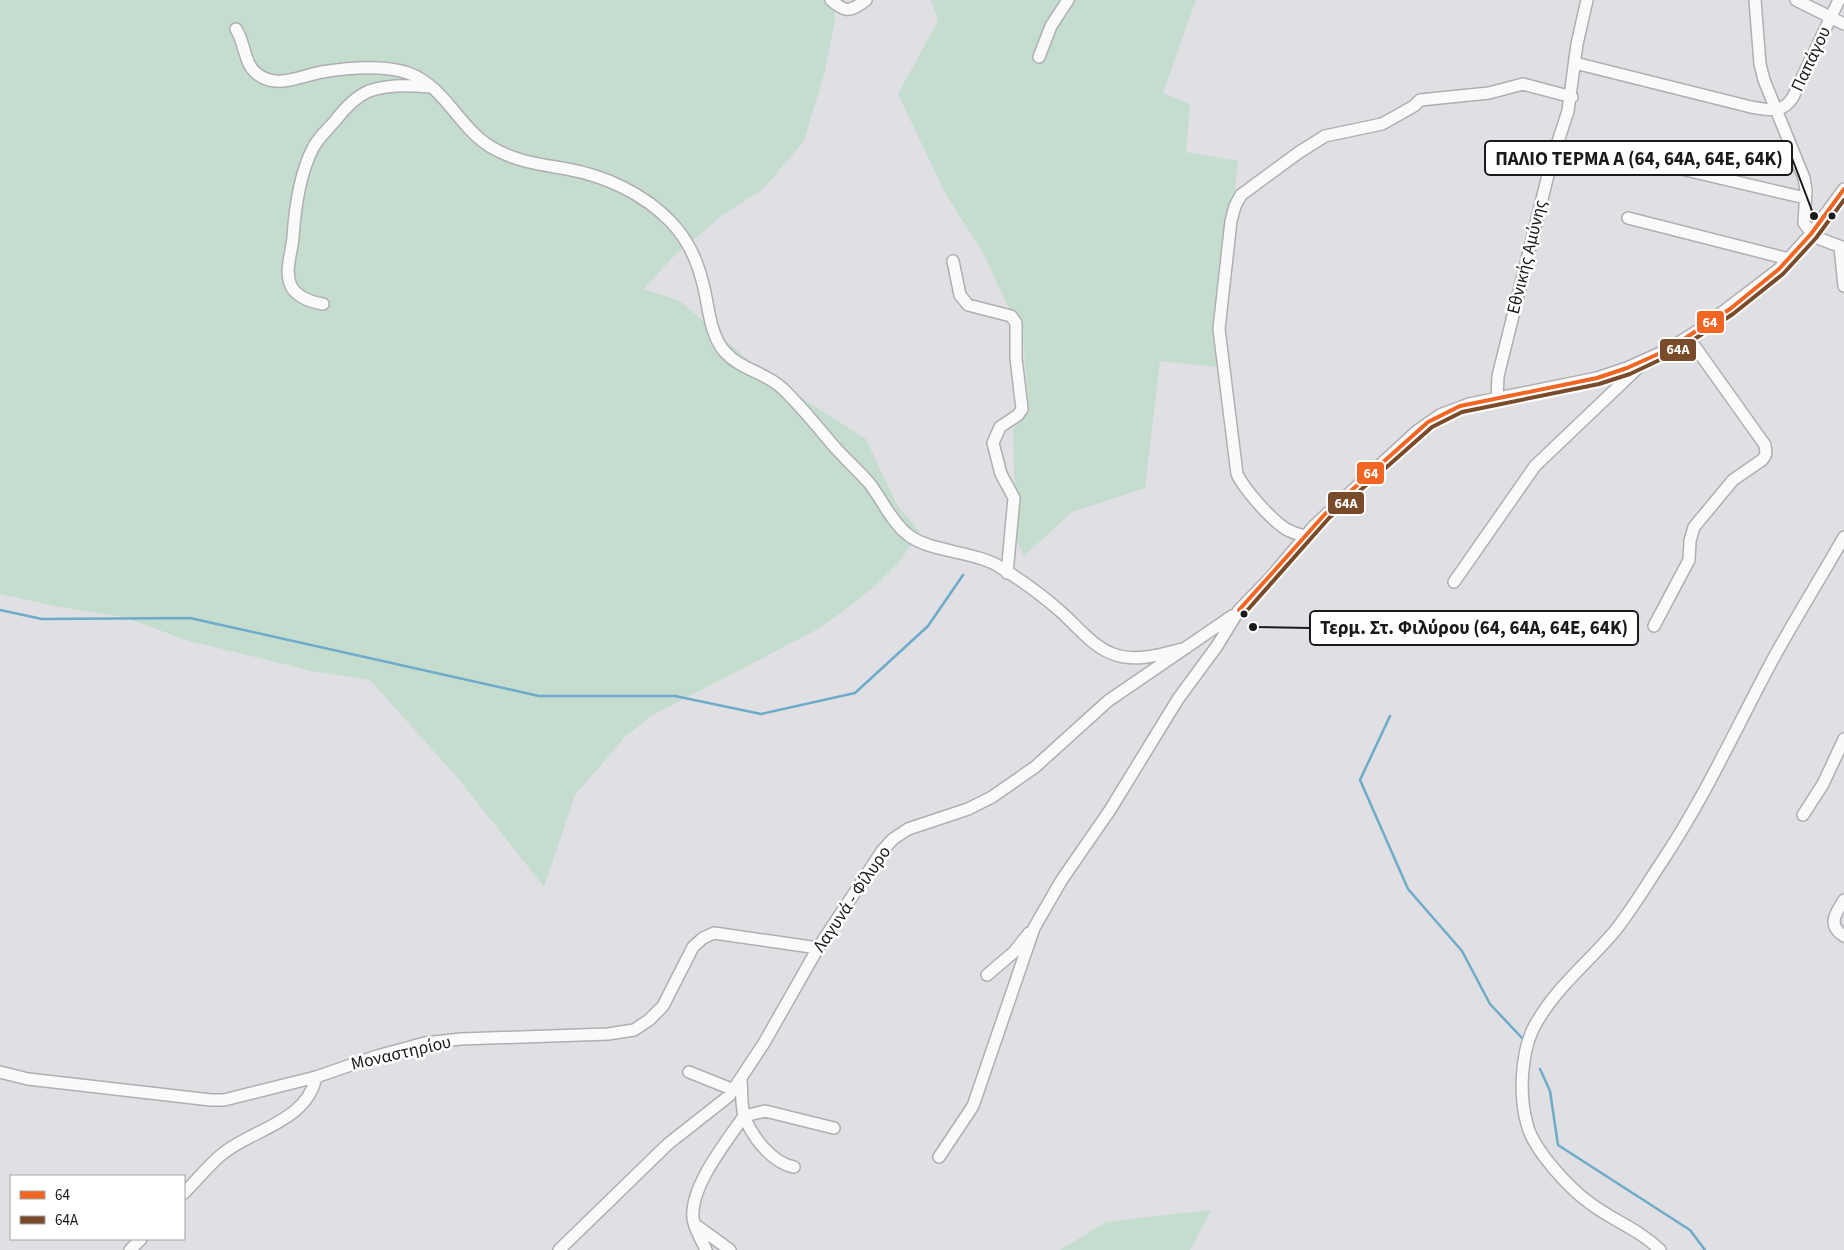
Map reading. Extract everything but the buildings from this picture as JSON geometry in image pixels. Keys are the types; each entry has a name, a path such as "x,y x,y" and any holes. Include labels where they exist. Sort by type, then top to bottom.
{"street":[{"path":"831,0 842,9 849,10 866,0"},
{"path":"1039,57 1051,26 1068,0"},
{"name":"Εθνικής Αμύνης","path":"1497,399 1498,376 1532,232 1554,150 1572,97 1578,36 1587,0"},
{"path":"1755,0 1760,64 1776,110 1802,172 1805,198 1803,220 1811,234 1842,247 1844,286"},
{"path":"1796,0 1844,24"},
{"name":"Παπάγου","path":"1776,110 1788,105 1793,97 1838,0"},
{"path":"236,29 242,38 250,67 259,76 274,82 290,81 321,72 401,71 420,78 445,100 476,136 496,150 527,163 598,176 626,189 665,216 692,248 716,338 726,354 739,364 762,373 781,386 863,476 908,536 948,550 978,557 1001,567 1044,597 1109,653 1126,658 1149,658 1186,648"},
{"path":"1575,62 1751,106 1776,110"},
{"path":"323,304 312,302 295,292 290,284 288,270 304,171 314,147 343,110 370,91 408,84 430,87"},
{"path":"1305,536 1291,532 1277,522 1241,482 1237,474 1219,329 1231,221 1240,195 1325,136 1382,124 1414,106 1420,100 1488,93 1523,84 1572,97"},
{"path":"1639,159 1805,198"},
{"path":"986,976 1014,952 1034,928 1076,857 1110,810 1178,699 1217,646 1239,610 1271,577 1325,514 1428,422 1453,409 1597,378 1649,358 1688,338 1749,294 1789,259 1811,234 1844,189"},
{"path":"1628,218 1789,259"},
{"path":"954,261 960,295 968,305 1011,316 1016,323 1016,358 1022,409 1018,415 1000,427 993,443 1002,474 1010,488 1015,505 1007,573"},
{"path":"1654,626 1689,560 1690,542 1694,527 1733,480 1762,460 1766,451 1765,445 1688,338"},
{"path":"1454,582 1535,466 1649,358"},
{"path":"1660,1250 1648,1238 1590,1204 1569,1183 1536,1144 1528,1129 1524,1107 1524,1075 1529,1039 1545,1009 1621,923 1678,837 1772,661 1844,537"},
{"name":"Λαγυνά - Φίλυρο","path":"559,1250 668,1144 720,1105 737,1085 818,948 882,851 892,839 918,825 968,809 992,797 1035,767 1108,701 1239,610"},
{"path":"1803,815 1823,784 1844,739"},
{"path":"1844,900 1835,913 1833,920 1836,930 1844,936"},
{"path":"939,1157 973,1106 1034,928"},
{"name":"Μοναστηρίου","path":"0,1072 28,1079 211,1100 238,1097 316,1077 377,1056 445,1040 590,1035 634,1030 649,1020 663,1006 693,947 703,938 714,934 818,948"},
{"path":"689,1072 737,1085 744,1116 767,1150 777,1160 794,1167"},
{"path":"185,1192 221,1155 298,1108 312,1092 316,1077"},
{"path":"706,1250 693,1218 695,1201 701,1184 744,1116 765,1111 834,1128"},
{"path":"695,1225 730,1250"},
{"path":"130,1250 140,1240"}],"green space":[{"path":"0,0 833,0 835,19 825,71 804,141 763,189 723,215 672,258 644,289 680,301 767,376 866,439 897,505 920,532 899,562 875,586 818,629 651,716 625,737 575,795 544,887 456,776 370,680 312,671 189,641 123,617 60,607 0,594"},
{"path":"931,0 1196,0 1163,93 1190,104 1186,152 1238,161 1216,367 1160,361 1145,488 1072,512 1024,556 1016,540 1013,429 1029,411 1023,338 983,253 945,193 898,94 938,21"},
{"path":"1211,1210 1190,1250 1060,1250 1106,1222"}],"waterway":[{"path":"0,610 42,619 190,618 539,696 675,696 761,714 855,693 928,626 963,575"},
{"path":"1390,716 1360,780 1408,889 1462,951 1490,1004 1522,1038"},
{"path":"1540,1069 1550,1091 1558,1145 1690,1230 1705,1250"}],"transit line":[{"name":"64","path":"1239,610 1325,514 1428,422 1460,406 1597,378 1627,368 1667,350 1730,309 1779,269 1811,234 1844,189"},
{"name":"64Α","path":"1244,614 1329,518 1432,427 1462,412 1599,384 1630,374 1670,355 1733,314 1783,274 1816,238 1844,200"}],"place":[{"name":"ΠΑΛΙΟ ΤΕΡΜΑ A (64, 64Α, 64Ε, 64Κ)","path":"1814,216"},
{"name":"Τερμ. Στ. Φιλύρου (64, 64Α, 64Ε, 64Κ)","path":"1253,627"}]}
